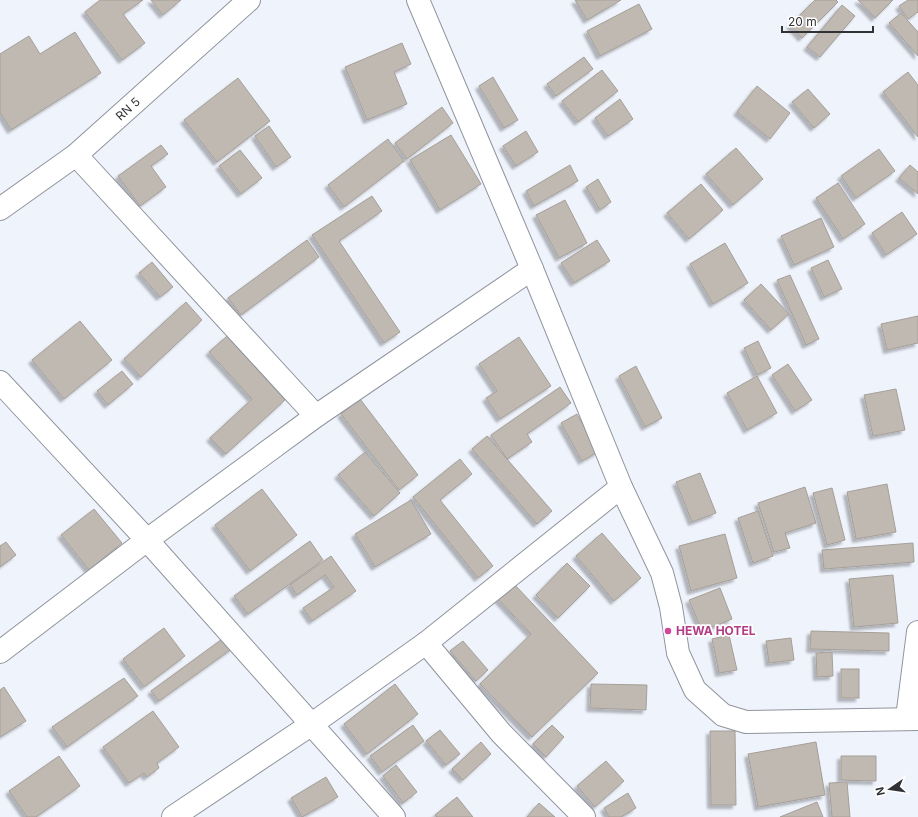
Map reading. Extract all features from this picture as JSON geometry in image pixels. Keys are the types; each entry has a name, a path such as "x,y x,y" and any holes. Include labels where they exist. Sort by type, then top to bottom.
{"street":[{"name":"RN 5","path":"0,209 76,155 249,0"},
{"path":"418,0 532,269 621,487 662,573 671,607 678,653 696,690 722,715 746,722 913,718 918,632"},
{"path":"76,155 316,416"},
{"path":"0,652 147,540 316,416 532,269"},
{"path":"0,382 147,540 394,817"},
{"path":"173,817 312,724 426,643 621,487"},
{"path":"426,643 501,733 584,817"}],"building":[{"path":"100,0 143,0 123,14 145,43 122,60 85,12"},
{"path":"151,0 181,0 163,15"},
{"path":"575,0 621,0 587,20"},
{"path":"815,0 836,0 838,2 802,38 790,25"},
{"path":"858,0 893,0 875,18"},
{"path":"908,0 918,0 918,12 908,19 899,6"},
{"path":"639,4 652,29 600,56 587,31"},
{"path":"842,5 855,16 820,57 807,47"},
{"path":"901,13 918,32 918,56 889,23"},
{"path":"75,32 101,73 11,130 0,112 0,54 29,36 40,54"},
{"path":"402,43 411,64 394,72 407,104 367,120 345,67"},
{"path":"584,57 593,69 556,96 547,84"},
{"path":"602,70 618,91 578,122 562,101"},
{"path":"908,72 918,85 918,137 883,92"},
{"path":"493,77 518,120 504,128 479,86"},
{"path":"238,78 270,121 217,162 184,120"},
{"path":"757,86 790,113 770,139 737,112"},
{"path":"808,89 830,114 814,128 792,102"},
{"path":"620,99 633,119 608,136 595,118"},
{"path":"442,107 453,123 407,159 395,143"},
{"path":"269,126 291,157 276,167 255,136"},
{"path":"526,131 538,152 516,166 503,146"},
{"path":"451,135 481,184 440,210 410,160"},
{"path":"388,139 404,161 344,207 328,185"},
{"path":"161,145 168,154 151,166 166,187 140,206 118,176"},
{"path":"736,148 763,179 733,205 706,174"},
{"path":"879,149 895,171 856,198 841,176"},
{"path":"240,150 262,178 241,194 219,166"},
{"path":"570,165 578,181 534,206 526,191"},
{"path":"910,165 918,172 918,194 899,178"},
{"path":"598,179 611,202 600,210 586,187"},
{"path":"838,183 865,224 843,239 816,198"},
{"path":"701,184 723,210 689,239 667,213"},
{"path":"372,196 382,211 339,241 400,332 384,343 312,235"},
{"path":"565,200 587,243 559,258 536,215"},
{"path":"902,212 917,234 886,255 872,233"},
{"path":"821,218 834,247 794,265 781,236"},
{"path":"307,240 319,257 241,315 228,298"},
{"path":"597,240 610,261 574,283 561,263"},
{"path":"725,243 748,283 713,304 690,264"},
{"path":"828,260 842,289 824,297 811,268"},
{"path":"152,262 173,287 160,297 139,273"},
{"path":"790,275 819,339 806,345 777,280"},
{"path":"761,284 789,314 771,330 744,300"},
{"path":"186,302 202,320 141,377 124,359"},
{"path":"918,316 918,343 887,350 881,324"},
{"path":"80,321 112,360 64,399 32,360"},
{"path":"227,336 285,400 226,454 210,438 252,399 209,352"},
{"path":"519,337 551,386 500,419 486,398 497,391 479,364"},
{"path":"758,341 771,368 757,375 744,348"},
{"path":"788,364 812,400 795,411 772,375"},
{"path":"636,366 662,418 645,427 619,376"},
{"path":"122,371 133,384 108,405 97,391"},
{"path":"757,376 777,413 747,430 727,393"},
{"path":"560,387 571,403 527,434 532,442 507,459 491,435"},
{"path":"896,389 905,430 873,436 864,395"},
{"path":"360,399 418,475 399,490 341,414"},
{"path":"577,414 598,452 582,461 561,423"},
{"path":"487,436 552,511 537,524 472,449"},
{"path":"365,452 400,493 374,516 338,475"},
{"path":"460,459 472,474 440,500 493,566 478,578 413,497"},
{"path":"700,473 716,513 692,522 676,482"},
{"path":"887,484 896,532 856,539 847,492"},
{"path":"805,487 816,523 785,533 790,548 774,552 758,503"},
{"path":"832,488 845,540 827,545 813,493"},
{"path":"262,489 297,535 250,571 215,525"},
{"path":"411,500 431,534 375,567 355,534"},
{"path":"94,509 122,543 89,570 61,535"},
{"path":"758,511 773,556 753,563 738,518"},
{"path":"602,533 641,578 614,601 576,556"},
{"path":"725,534 737,578 691,591 679,546"},
{"path":"310,541 323,560 248,614 234,596"},
{"path":"6,542 16,555 0,567 0,546"},
{"path":"913,543 914,562 824,569 822,550"},
{"path":"331,556 356,591 312,621 303,608 334,587 325,575 297,595 290,585"},
{"path":"567,563 590,586 558,618 536,595"},
{"path":"893,575 898,623 854,627 849,579"},
{"path":"514,584 598,673 532,737 480,684 531,634 498,599"},
{"path":"720,588 732,619 702,631 689,600"},
{"path":"164,628 185,656 144,687 123,659"},
{"path":"811,631 889,633 889,651 810,649"},
{"path":"729,635 737,670 719,673 712,639"},
{"path":"225,637 233,648 159,701 151,691"},
{"path":"791,638 794,660 769,663 766,641"},
{"path":"463,641 488,670 476,681 450,651"},
{"path":"832,652 833,676 817,677 816,653"},
{"path":"841,669 859,669 859,698 841,698"},
{"path":"124,678 138,696 67,747 52,727"},
{"path":"395,684 418,714 367,754 344,724"},
{"path":"591,684 647,685 646,710 590,708"},
{"path":"4,687 26,721 0,737 0,690"},
{"path":"153,711 179,747 157,763 159,768 147,777 144,773 129,783 103,747"},
{"path":"413,725 424,741 382,772 370,756"},
{"path":"552,725 564,737 546,757 533,744"},
{"path":"440,730 460,754 446,765 426,741"},
{"path":"710,731 735,731 736,805 711,805"},
{"path":"481,742 491,754 463,780 452,769"},
{"path":"816,742 825,795 758,807 748,754"},
{"path":"59,756 80,786 36,817 27,817 9,791"},
{"path":"841,756 876,756 876,781 841,780"},
{"path":"606,761 624,781 595,807 577,786"},
{"path":"396,765 417,792 403,803 383,776"},
{"path":"326,777 338,797 302,817 291,798"},
{"path":"847,782 850,817 832,817 829,783"},
{"path":"628,793 636,808 621,817 609,817 604,808"},
{"path":"457,797 473,817 437,817 435,815"},
{"path":"817,802 823,817 780,817"},
{"path":"539,803 555,817 527,817"}],"place":[{"name":"HEWA HOTEL","path":"668,631"}]}
